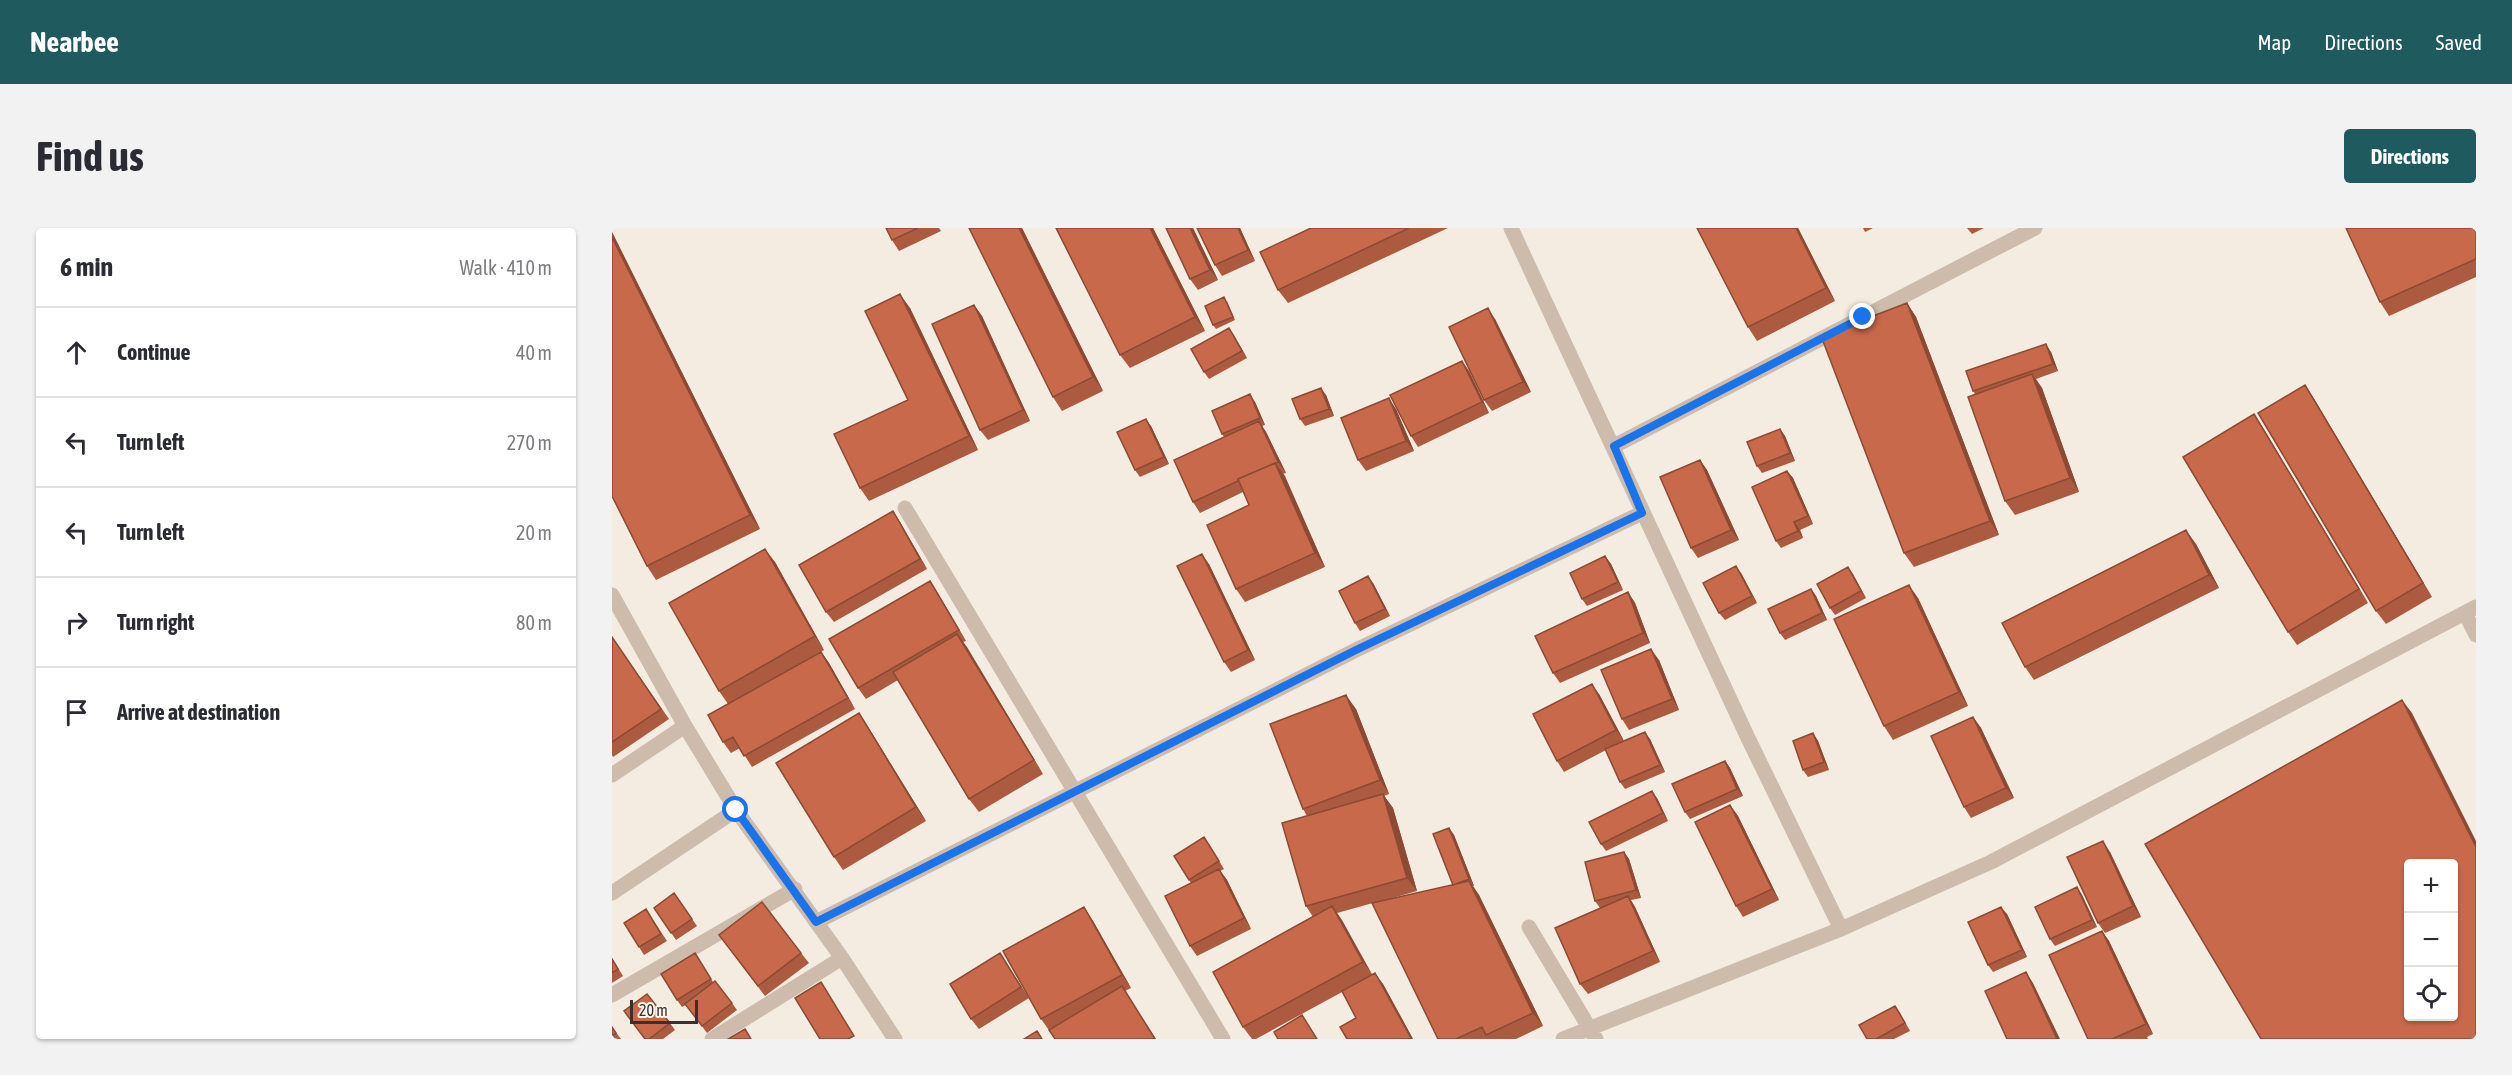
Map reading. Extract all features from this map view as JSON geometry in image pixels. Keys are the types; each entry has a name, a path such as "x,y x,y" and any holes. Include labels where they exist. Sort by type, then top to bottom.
{"street":[{"path":"1511,228 1614,446 1642,513 1840,929"},
{"path":"1614,446 2035,228"},
{"path":"905,508 1223,1039"},
{"path":"816,922 1356,650 1642,513"},
{"path":"612,595 617,615 736,810 795,889 894,1038"},
{"path":"1563,1039 1593,1034 1991,862 2471,610 2476,635"},
{"path":"612,775 686,726"},
{"path":"612,893 736,810"},
{"path":"612,995 795,889"},
{"path":"1529,927 1593,1034"},
{"path":"712,1039 842,958"}],"building":[{"path":"886,228 918,228 892,240"},
{"path":"969,228 1019,228 1093,377 1053,397"},
{"path":"1056,228 1150,228 1195,317 1120,355"},
{"path":"1166,228 1190,228 1210,270 1190,279"},
{"path":"1197,228 1238,228 1248,250 1215,265"},
{"path":"1311,228 1409,228 1278,290 1260,252"},
{"path":"1697,228 1796,228 1826,288 1748,327"},
{"path":"2346,228 2476,228 2476,259 2380,302"},
{"path":"612,237 750,515 647,566 612,496"},
{"path":"900,294 969,436 860,488 834,434 908,400 865,311"},
{"path":"1224,297 1233,317 1213,325 1205,306"},
{"path":"1907,303 1990,521 1904,553 1821,336"},
{"path":"974,305 1023,410 980,430 932,324"},
{"path":"1488,308 1523,382 1484,400 1449,327"},
{"path":"1229,328 1242,351 1204,372 1191,349"},
{"path":"2046,344 2053,364 1973,391 1966,371"},
{"path":"1462,361 1482,402 1411,436 1390,395"},
{"path":"2032,374 2070,478 2005,501 1968,397"},
{"path":"2305,385 2423,583 2376,611 2258,413"},
{"path":"1321,388 1329,409 1300,419 1292,399"},
{"path":"1250,394 1260,418 1222,434 1212,411"},
{"path":"1389,398 1406,441 1358,460 1341,418"},
{"path":"2254,414 2359,589 2288,632 2183,457"},
{"path":"1146,419 1164,457 1135,470 1117,432"},
{"path":"1259,421 1278,462 1193,502 1174,460"},
{"path":"1780,429 1790,453 1757,466 1747,442"},
{"path":"1700,460 1731,530 1691,548 1660,477"},
{"path":"1275,463 1315,553 1236,589 1207,525 1249,505 1238,479"},
{"path":"1787,471 1808,516 1794,522 1798,531 1776,541 1752,487"},
{"path":"893,511 920,559 826,612 799,565"},
{"path":"2186,530 2209,575 2025,667 2002,623"},
{"path":"765,549 815,636 719,691 669,603"},
{"path":"1202,554 1248,650 1224,662 1177,566"},
{"path":"1605,556 1618,582 1582,599 1570,573"},
{"path":"1736,566 1752,596 1719,613 1703,583"},
{"path":"1848,567 1861,591 1830,608 1817,584"},
{"path":"1368,576 1385,609 1355,623 1339,591"},
{"path":"930,581 959,630 858,688 829,639"},
{"path":"1909,585 1959,692 1884,726 1834,619"},
{"path":"1811,589 1822,613 1780,633 1768,609"},
{"path":"1628,592 1643,633 1553,673 1535,636"},
{"path":"957,634 1034,760 969,799 893,672"},
{"path":"612,637 661,709 612,742"},
{"path":"1651,649 1672,699 1622,719 1601,670"},
{"path":"821,652 848,698 744,756 733,737 723,742 708,715"},
{"path":"1592,684 1616,730 1557,761 1533,714"},
{"path":"1346,695 1380,780 1303,809 1270,724"},
{"path":"2402,700 2476,847 2476,1039 2261,1039 2145,844"},
{"path":"859,713 916,807 834,857 776,763"},
{"path":"1973,717 2006,788 1964,807 1931,736"},
{"path":"1645,732 1660,765 1620,782 1605,749"},
{"path":"1813,733 1824,762 1803,770 1793,741"},
{"path":"1725,761 1737,789 1685,812 1672,784"},
{"path":"1652,791 1663,813 1601,844 1589,822"},
{"path":"1383,794 1407,878 1306,906 1282,823"},
{"path":"1730,805 1772,889 1736,906 1695,822"},
{"path":"1449,828 1469,879 1453,885 1433,834"},
{"path":"1204,837 1219,861 1189,880 1174,856"},
{"path":"2103,841 2133,906 2098,923 2067,857"},
{"path":"1624,852 1636,890 1595,901 1585,862"},
{"path":"1219,869 1244,918 1190,946 1165,896"},
{"path":"1469,881 1533,1013 1486,1035 1482,1027 1456,1039 1438,1039 1372,903"},
{"path":"2077,887 2092,920 2050,939 2035,907"},
{"path":"674,893 692,919 671,933 654,908"},
{"path":"1628,896 1653,951 1580,984 1555,928"},
{"path":"762,902 801,953 758,986 719,935"},
{"path":"1332,906 1363,962 1243,1027 1213,972"},
{"path":"1084,907 1122,975 1041,1019 1003,951"},
{"path":"2001,907 2022,950 1988,965 1968,922"},
{"path":"646,909 661,934 639,947 624,923"},
{"path":"2102,931 2146,1024 2112,1039 2088,1039 2049,955"},
{"path":"695,953 711,979 677,1000 661,974"},
{"path":"1000,953 1021,987 971,1019 950,984"},
{"path":"612,959 618,969 612,973"},
{"path":"2026,972 2057,1039 2007,1039 1985,991"},
{"path":"1375,973 1411,1038 1347,1039 1340,1027 1356,1018 1342,991"},
{"path":"715,981 732,1003 702,1026 685,1004"},
{"path":"821,982 854,1036 848,1039 820,1039 795,998"},
{"path":"1122,986 1155,1039 1055,1039 1049,1030"},
{"path":"647,994 670,1023 649,1039 645,1039 624,1011"},
{"path":"1895,1006 1905,1023 1876,1039 1867,1039 1859,1025"},
{"path":"1302,1015 1317,1039 1278,1039 1274,1032"},
{"path":"745,1029 751,1039 728,1039"},
{"path":"1037,1031 1042,1039 1024,1039"}],"route":[{"path":"736,810 795,889 816,922 1356,650 1642,513 1614,446 1863,317"}]}
